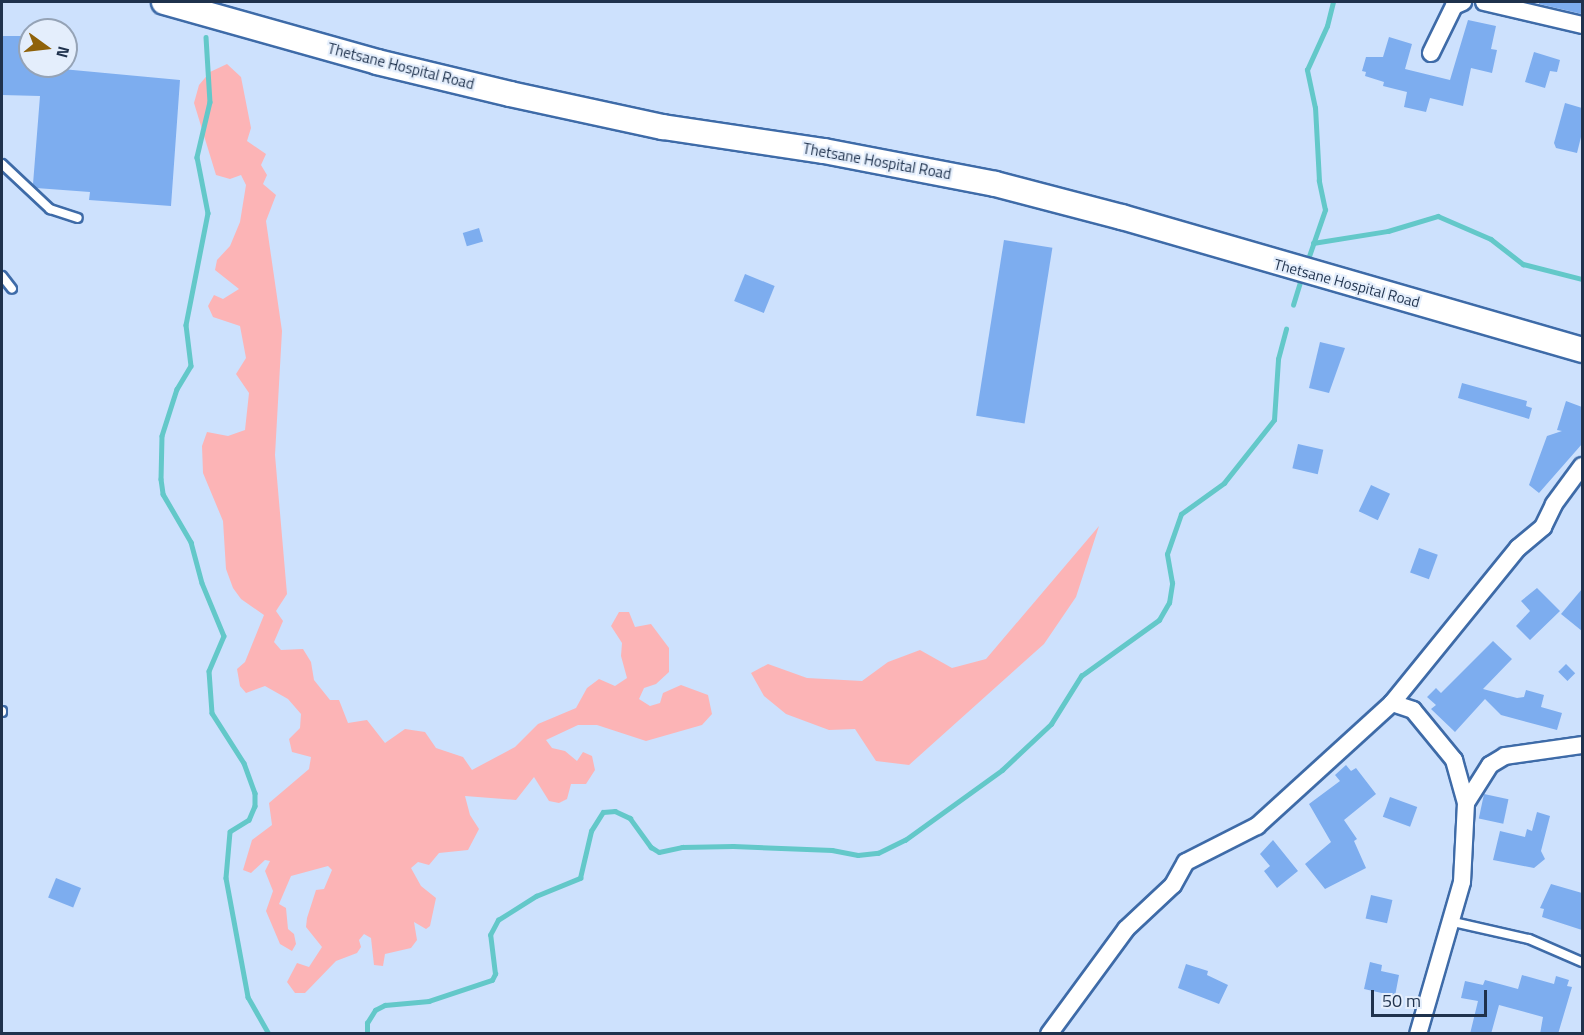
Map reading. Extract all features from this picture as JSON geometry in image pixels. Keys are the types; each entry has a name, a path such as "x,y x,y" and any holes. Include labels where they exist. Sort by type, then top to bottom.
{"main road":[{"name":"Thetsane Hospital Road","path":"164,2 377,62 510,94 663,127 824,151 995,184 1122,217 1248,256 1582,350"}],"street":[{"path":"1431,53 1454,6 1463,2"},
{"path":"1484,2 1582,26"},
{"path":"1049,1034 1126,929 1173,885 1186,862 1257,826 1392,703 1518,548 1543,527 1554,504 1582,466"},
{"path":"1392,703 1413,710 1454,760 1466,803 1462,882 1418,1034"},
{"path":"1466,803 1490,765 1505,756 1582,746"}],"lane":[{"path":"2,164 50,209 78,218"},
{"path":"2,276 12,289"},
{"path":"1449,921 1529,939 1582,962"}],"shaded area":[{"path":"227,64 241,77 251,128 247,141 266,154 261,165 267,175 263,184 276,195 266,221 282,331 275,455 287,594 276,611 283,621 274,642 281,650 303,649 311,662 314,680 330,700 339,700 348,723 367,720 385,743 405,729 425,732 436,748 463,757 472,770 515,747 538,724 576,708 587,688 599,679 615,686 627,678 621,656 622,643 611,626 619,612 629,612 635,627 651,624 669,648 669,672 656,684 644,688 639,699 650,706 660,703 663,693 681,685 708,695 712,714 702,725 646,741 597,725 578,725 546,740 552,748 565,751 577,761 583,752 592,756 595,770 586,784 571,784 567,799 559,803 549,801 534,777 516,800 465,796 470,815 479,829 468,850 439,853 429,865 418,862 411,868 421,886 436,898 430,926 426,929 414,922 417,940 411,948 385,954 383,966 374,965 371,938 364,934 359,940 361,947 357,953 336,961 305,993 295,993 287,982 297,963 309,967 322,947 306,927 307,918 316,890 324,889 332,870 328,866 291,876 279,904 286,908 288,929 294,934 296,944 292,951 280,944 266,911 273,891 265,871 270,861 265,860 251,873 243,870 252,840 272,825 269,803 309,769 311,757 292,752 289,739 300,728 301,714 288,699 265,686 246,693 240,686 237,669 245,662 264,615 241,599 233,588 226,569 223,521 203,473 202,446 207,432 228,436 245,430 249,393 236,374 246,358 240,326 213,317 208,306 214,295 223,299 239,289 215,270 217,260 230,246 240,222 246,185 241,175 230,179 216,175 194,103 199,85 210,72"},
{"path":"1099,526 1076,597 1044,644 909,765 876,761 855,729 829,730 786,714 764,696 751,673 768,664 807,678 862,681 888,662 920,650 952,668 986,659"}],"building":[{"path":"1539,2 1582,2 1582,14 1539,4"},
{"path":"1468,20 1496,26 1491,49 1497,50 1492,73 1471,68 1463,106 1430,98 1426,112 1404,107 1407,92 1383,86 1384,82 1365,76 1366,72 1362,71 1366,57 1383,57 1389,37 1412,44 1405,69 1450,80"},
{"path":"2,36 18,36 18,78 78,78 78,70 180,80 171,206 89,200 90,192 36,188 33,184 40,96 2,95"},
{"path":"1534,52 1560,60 1557,72 1550,71 1545,88 1525,82"},
{"path":"1565,103 1582,108 1582,133 1577,153 1556,148 1554,143"},
{"path":"479,228 483,241 467,246 463,233"},
{"path":"1004,240 1052,248 1025,423 976,416"},
{"path":"745,274 775,286 764,313 734,301"},
{"path":"1320,342 1345,348 1329,393 1309,388"},
{"path":"1462,383 1527,401 1526,406 1532,408 1529,419 1458,398"},
{"path":"1566,401 1582,407 1582,444 1539,493 1529,485 1547,436 1562,431 1557,430"},
{"path":"1298,444 1323,450 1318,474 1292,468"},
{"path":"1371,485 1390,494 1378,520 1359,511"},
{"path":"1419,548 1438,555 1429,579 1410,572"},
{"path":"1537,588 1560,611 1530,640 1516,626 1530,611 1521,601"},
{"path":"1582,589 1582,631 1561,614"},
{"path":"1493,641 1512,659 1483,689 1517,698 1524,697 1526,690 1544,695 1541,707 1562,713 1557,730 1501,715 1485,699 1455,732 1431,709 1436,705 1427,697 1436,688 1441,693"},
{"path":"1566,664 1575,673 1567,681 1558,672"},
{"path":"1346,765 1351,771 1356,768 1376,794 1344,820 1357,839 1354,841 1366,868 1325,889 1305,864 1331,842 1309,804 1340,781 1335,775"},
{"path":"1484,794 1508,799 1503,824 1479,818"},
{"path":"1390,797 1417,807 1410,827 1383,817"},
{"path":"1537,812 1550,816 1541,851 1545,859 1534,868 1493,860 1500,831 1525,837 1527,829 1532,831"},
{"path":"1273,840 1298,871 1277,888 1264,871 1270,866 1260,854"},
{"path":"56,878 81,888 73,908 48,897"},
{"path":"1551,884 1582,893 1582,930 1542,917 1544,909 1540,908"},
{"path":"1371,895 1392,900 1387,923 1366,918"},
{"path":"1370,962 1382,965 1381,971 1399,975 1395,996 1364,989"},
{"path":"1186,964 1208,971 1207,975 1228,985 1219,1004 1178,988"},
{"path":"1522,975 1554,984 1556,976 1569,980 1567,986 1572,987 1558,1034 1540,1034 1543,1017 1499,1005 1491,1034 1470,1034 1478,1001 1461,998 1465,981 1483,985 1485,980 1518,989"}],"waterway":[{"path":"1307,262 1325,210 1319,181 1315,108 1307,70 1327,26 1333,2"},
{"path":"206,37 210,102 197,157 208,213 186,325 191,366 177,389 162,436 161,479 163,494 191,542 202,583 224,636 209,671 212,713 244,763 255,793 255,806 249,820 230,832 226,878 248,997 269,1034"},
{"path":"1313,243 1388,231 1438,216 1491,239 1523,264 1582,279"},
{"path":"1293,305 1302,276"},
{"path":"367,1034 367,1023 375,1010 385,1005 429,1001 492,980 495,974 490,935 498,920 536,896 580,878 591,831 603,812 615,811 630,818 651,847 659,852 682,847 733,846 832,850 858,855 878,853 905,840 1002,770 1051,724 1081,676 1159,620 1169,603 1172,583 1167,554 1181,514 1224,483 1274,420 1278,359 1286,329"}]}
